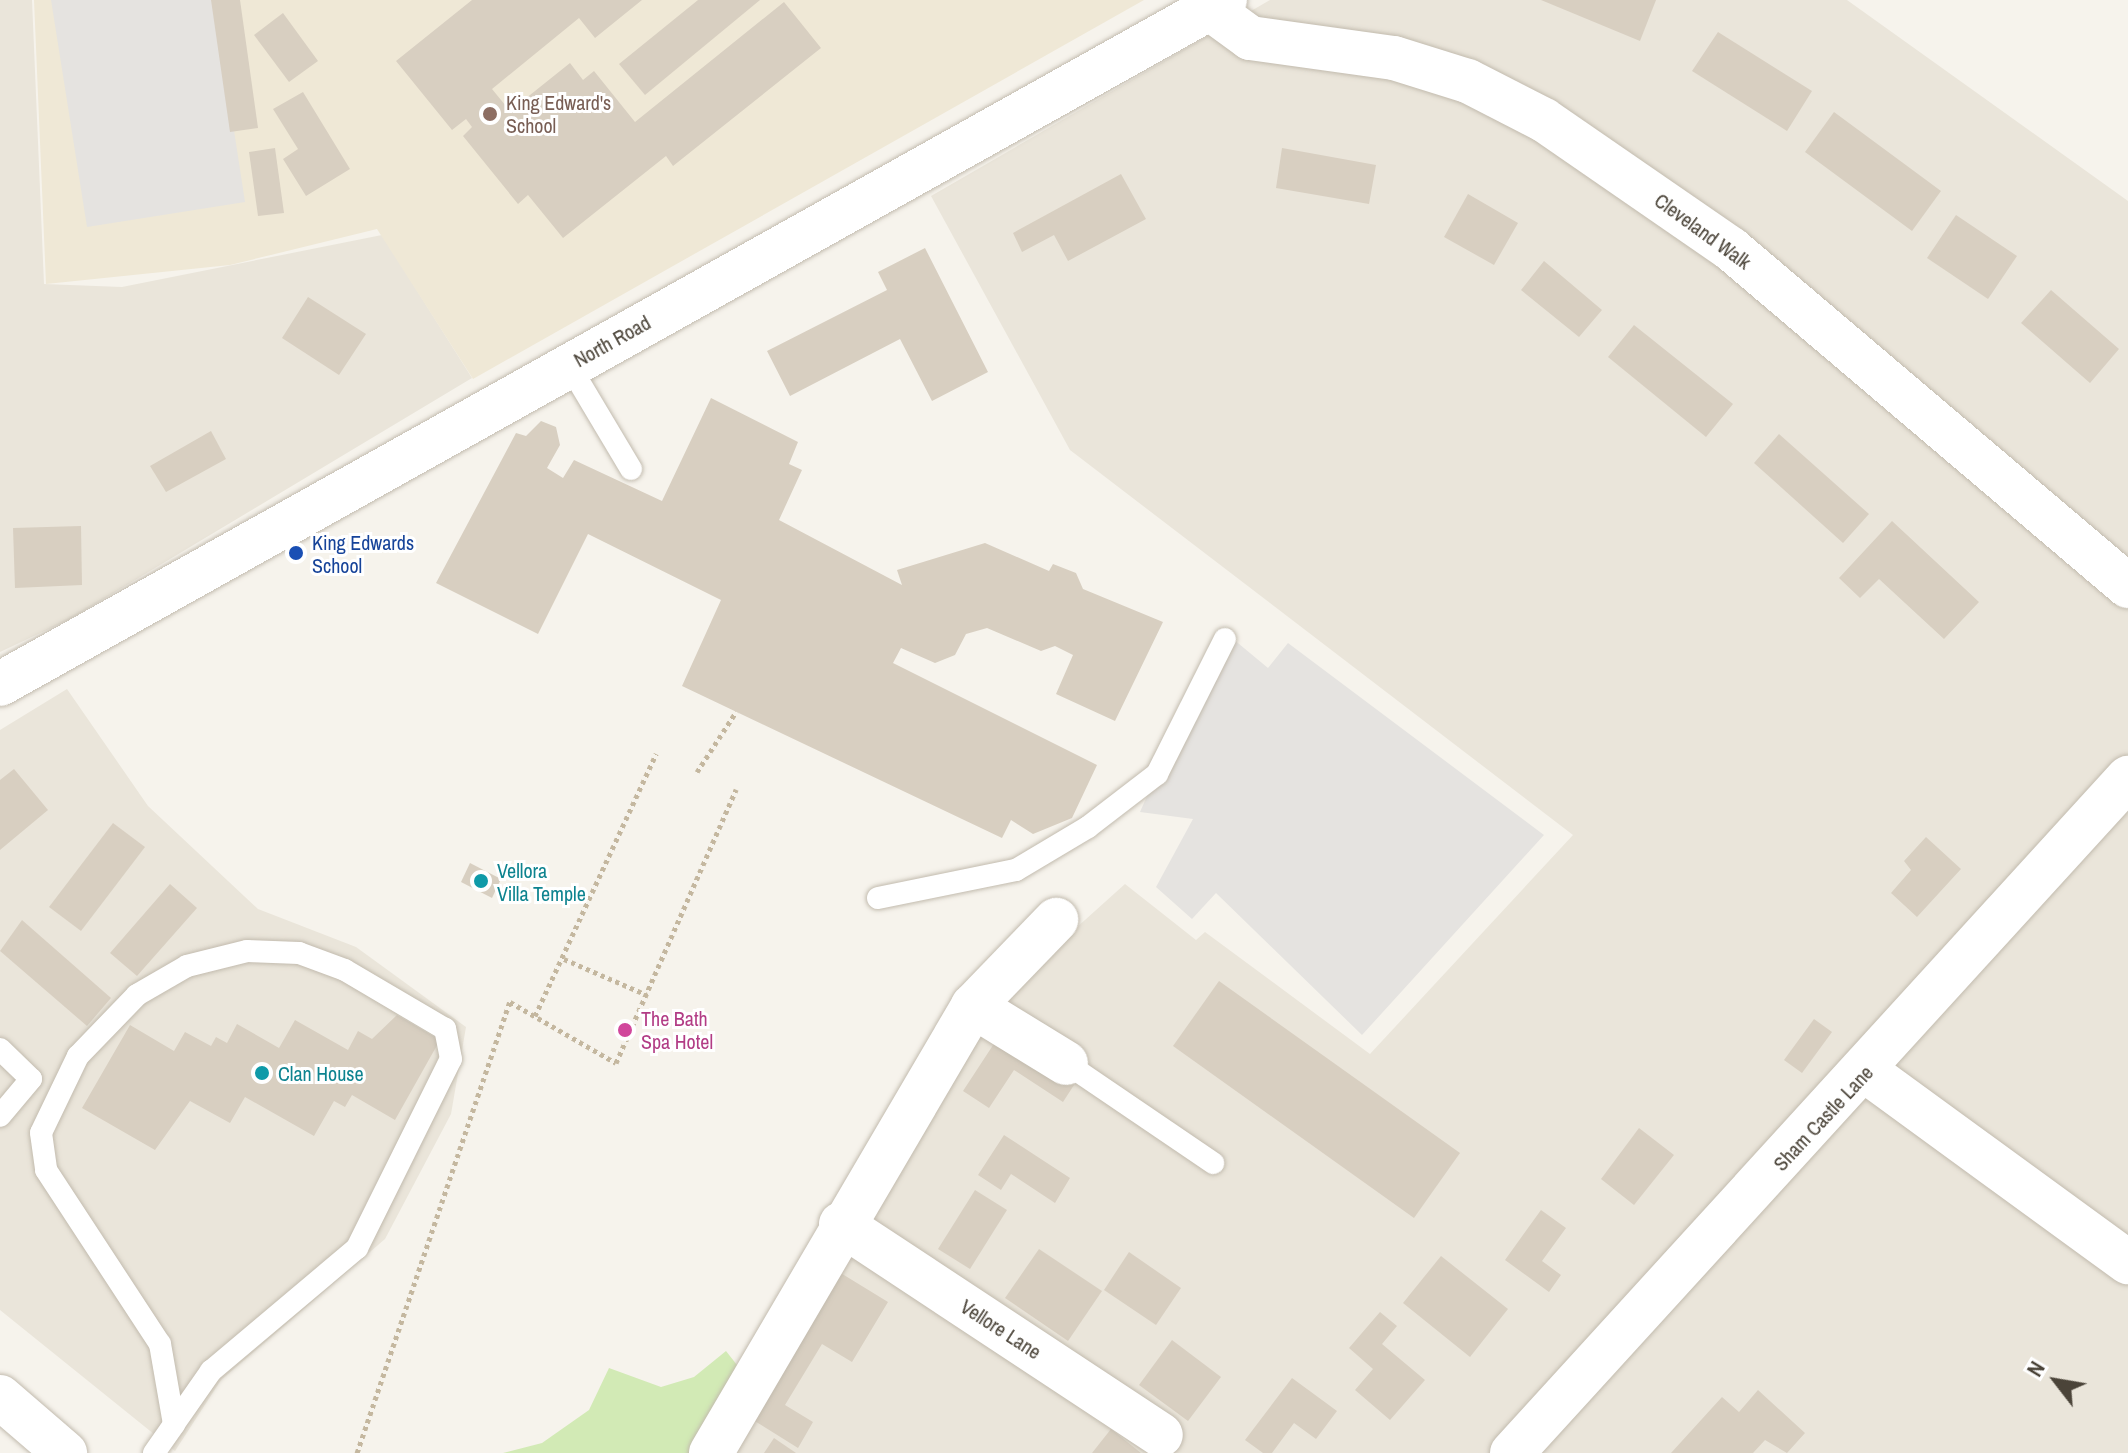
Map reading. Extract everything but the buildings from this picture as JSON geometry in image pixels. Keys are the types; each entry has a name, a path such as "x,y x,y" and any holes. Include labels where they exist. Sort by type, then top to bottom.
{"street":[{"name":"North Road","path":"0,684 1217,4"},
{"name":"Cleveland Walk","path":"1217,4 1250,38 1394,58 1468,81 1544,120 1731,249 2128,586"},
{"name":"Sham Castle Lane","path":"1530,1447 2128,778"},
{"path":"711,1453 841,1224 973,1006 1056,920"},
{"path":"973,1006 1066,1063"},
{"path":"1867,1072 2128,1262"},
{"name":"Vellore Lane","path":"841,1224 1161,1435"},
{"path":"0,1397 65,1453"}],"lane":[{"path":"569,365 631,469"},
{"path":"878,898 1016,870 1088,827 1157,774 1225,639"},
{"path":"154,1453 211,1371 357,1248 451,1059 445,1029 345,970 299,953 247,951 187,966 137,995 78,1056 41,1133 46,1170 160,1344 174,1424"},
{"path":"0,1049 31,1079 0,1116"},
{"path":"1066,1063 1213,1163"}],"path":[{"path":"697,772 736,712"},
{"path":"535,1016 564,959 656,754"},
{"path":"357,1453 510,1002 616,1063 736,789"},
{"path":"564,959 647,995"}],"shaded area":[{"path":"0,0 32,0 44,284 122,287 382,235 472,378 70,619 0,652"},
{"name":"King Edward's School","path":"34,0 1144,0 473,379 377,229 230,265 46,284"},
{"path":"51,0 214,0 245,202 87,227"},
{"path":"1270,0 1847,0 2128,201 2128,1453 726,1453 975,1019 1125,884 1196,940 1205,932 1370,1054 1573,835 1070,450 931,196"},
{"path":"1221,629 1268,668 1288,643 1544,835 1362,1035 1216,893 1192,919 1156,887 1193,819 1140,812"},
{"path":"67,689 148,806 258,909 356,947 466,1027 451,1114 385,1239 221,1380 175,1451 0,1310 0,730"}],"green space":[{"path":"726,1351 737,1365 691,1453 503,1453 542,1443 589,1410 609,1368 661,1387 694,1377"}],"place":[{"name":"King Edward's School","path":"490,114"},
{"name":"King Edwards School","path":"296,553"},
{"name":"Vellora Villa Temple","path":"481,881"},
{"name":"The Bath Spa Hotel","path":"625,1030"},
{"name":"Clan House","path":"262,1073"}]}
